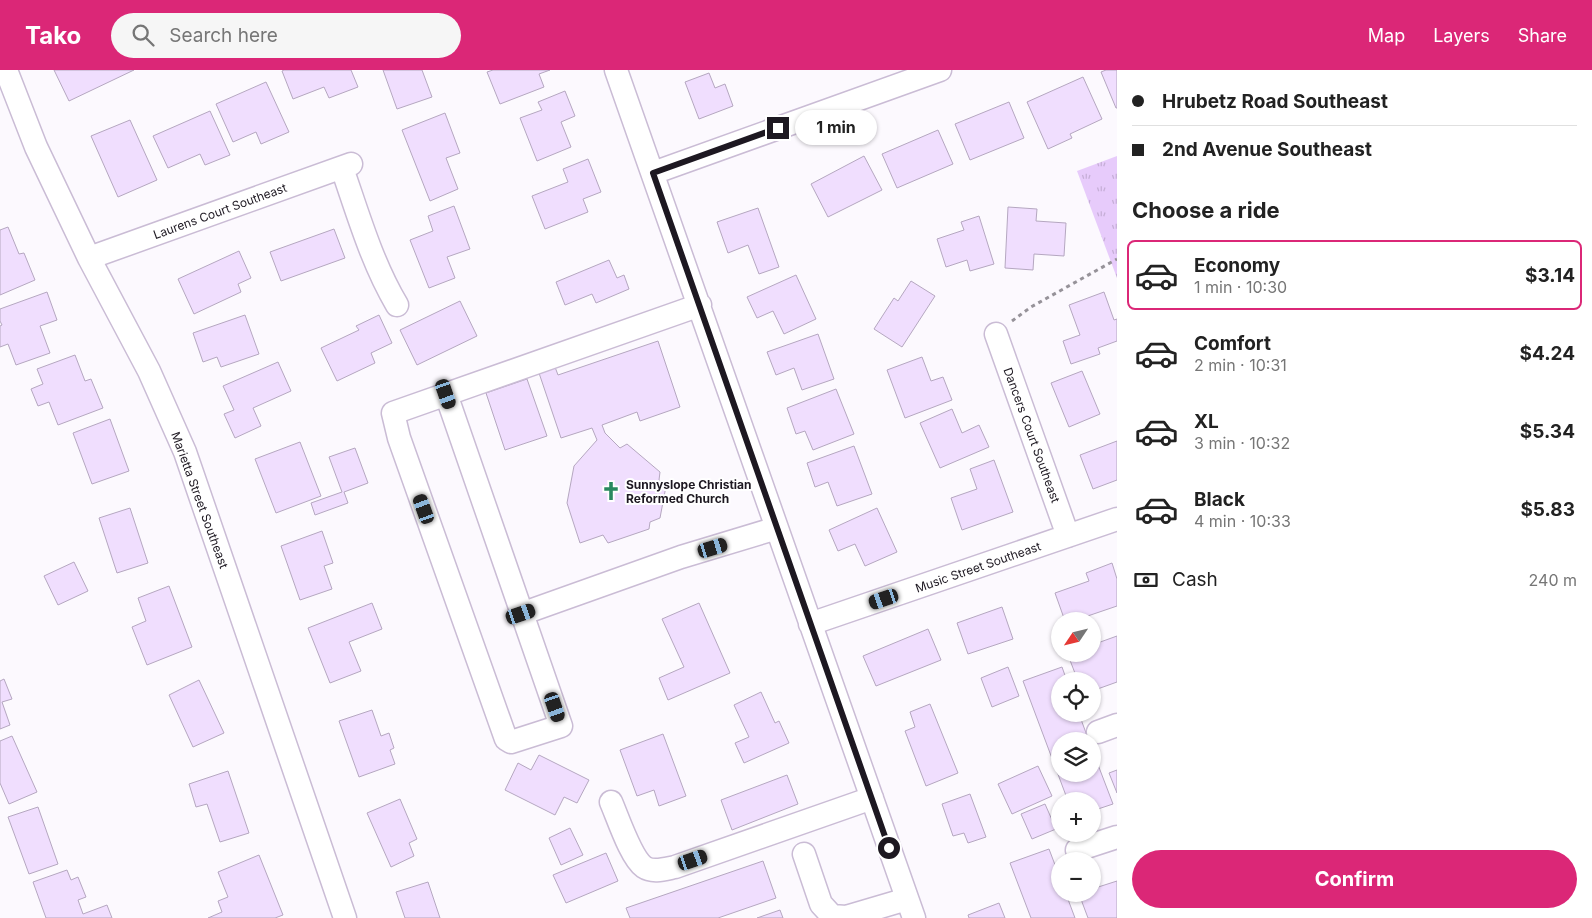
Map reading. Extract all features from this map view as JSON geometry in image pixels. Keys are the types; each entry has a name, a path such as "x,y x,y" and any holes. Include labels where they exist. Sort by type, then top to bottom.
{"street":[{"name":"Marietta Street Southeast","path":"6,70 36,147 89,258 149,371 185,452 345,918"},
{"path":"616,70 911,909 846,917 832,916 821,904 804,854"},
{"path":"653,173 940,70"},
{"name":"Laurens Court Southeast","path":"89,258 347,166 375,260 385,286 397,305"},
{"path":"446,394 561,726 512,742 506,739 399,438 393,413 446,394 700,305"},
{"name":"Dancers Court Southeast","path":"996,334 1068,536"},
{"name":"Music Street Southeast","path":"810,624 1117,519"},
{"path":"521,614 681,558 777,528"},
{"path":"611,802 633,853 644,867 656,871 872,798"},
{"path":"1077,850 1117,837"}],"path":[{"path":"996,334 1031,307 1117,259"}],"green space":[{"path":"1117,156 1117,278 1077,171"}],"building":[{"path":"54,70 134,70 69,101"},
{"path":"351,70 358,87 329,98 324,87 293,99 282,71"},
{"path":"383,70 422,70 432,97 397,109"},
{"path":"493,70 550,70 539,74 544,87 500,104 487,72"},
{"path":"1117,70 1117,108 1101,72"},
{"path":"709,73 715,88 725,84 733,106 699,119 685,82"},
{"path":"1083,77 1102,119 1070,134 1072,138 1048,149 1027,102"},
{"path":"266,82 289,132 261,144 256,132 233,142 216,104"},
{"path":"565,91 575,116 561,122 571,147 537,161 520,118 542,110 538,102"},
{"path":"1009,102 1024,138 970,160 955,124"},
{"path":"210,111 230,155 205,165 200,154 168,168 153,136"},
{"path":"445,113 460,153 446,158 458,189 430,201 402,130"},
{"path":"130,120 157,180 118,197 91,136"},
{"path":"938,130 953,164 897,188 882,154"},
{"path":"864,156 882,190 828,217 811,184"},
{"path":"588,159 601,192 583,199 588,212 545,229 532,196 568,182 563,169"},
{"path":"454,206 470,249 447,257 455,278 429,288 410,240 433,231 428,216"},
{"path":"1008,207 1037,209 1036,221 1066,223 1064,256 1034,254 1033,270 1005,268"},
{"path":"758,208 779,267 759,274 748,245 728,253 717,222"},
{"path":"979,216 994,264 970,271 967,260 946,267 937,239 964,230 961,222"},
{"path":"8,227 19,254 24,253 35,280 0,295 0,230"},
{"path":"334,229 345,258 281,281 270,252"},
{"path":"239,251 251,278 238,284 241,292 194,314 178,279"},
{"path":"609,260 617,278 624,275 629,289 596,303 592,294 565,305 556,282"},
{"path":"796,275 816,319 784,334 773,311 757,318 747,297"},
{"path":"911,281 935,296 902,347 874,329 894,298 898,301"},
{"path":"47,292 57,320 40,326 50,353 16,365 8,344 0,347 0,326 2,325 0,309"},
{"path":"1104,292 1114,320 1117,319 1117,341 1098,348 1100,354 1071,364 1063,341 1080,335 1069,305"},
{"path":"460,301 477,336 417,365 400,330"},
{"path":"245,315 259,354 221,367 217,357 203,362 193,333"},
{"path":"379,315 392,343 371,353 375,363 337,381 321,348 359,330 356,326"},
{"path":"818,334 834,379 802,390 794,368 776,375 767,352"},
{"path":"658,341 680,407 640,421 637,412 602,425 605,433 620,448 627,444 660,472 659,480 666,486 660,518 650,522 649,529 608,543 603,535 580,543 567,503 574,466 597,440 592,428 561,438 539,373 555,367 558,375"},
{"path":"75,355 85,381 91,379 103,408 58,425 49,402 38,406 31,389 43,384 37,369"},
{"path":"922,357 931,381 943,377 952,400 905,418 887,370"},
{"path":"278,362 291,391 253,408 261,426 235,438 224,414 234,410 223,386"},
{"path":"1082,371 1100,414 1069,427 1051,383"},
{"path":"527,379 547,436 505,450 486,393"},
{"path":"836,389 854,434 813,450 805,431 796,434 787,408"},
{"path":"952,409 962,433 979,425 989,447 940,468 920,423"},
{"path":"110,419 129,471 92,484 73,433"},
{"path":"1117,441 1117,480 1093,489 1080,455"},
{"path":"300,442 321,496 276,513 255,459"},
{"path":"854,446 872,494 837,506 828,482 815,487 807,463"},
{"path":"355,448 368,483 344,492 348,503 315,515 311,503 342,492 329,457"},
{"path":"994,460 1013,512 962,530 951,498 977,489 970,469"},
{"path":"130,508 148,563 117,573 99,518"},
{"path":"877,508 897,552 865,566 855,544 838,551 829,530"},
{"path":"322,531 333,563 324,566 332,589 300,600 281,546"},
{"path":"74,562 88,591 58,605 44,576"},
{"path":"1112,563 1117,579 1117,606 1099,612 1062,612 1055,593 1089,581 1086,573"},
{"path":"169,586 192,647 147,665 132,627 146,621 138,598"},
{"path":"372,603 382,629 349,642 361,671 330,683 308,628"},
{"path":"699,603 730,673 668,700 659,678 684,667 662,619"},
{"path":"1002,607 1013,639 968,654 957,623"},
{"path":"928,629 941,660 876,686 863,656"},
{"path":"1117,636 1117,682 1101,688 1101,672 1075,672 1071,662 1101,662 1101,642"},
{"path":"1008,667 1019,696 992,707 981,678"},
{"path":"1062,667 1064,672 1051,672 1051,722 1082,722 1086,732 1051,732 1051,756 1023,681"},
{"path":"4,679 12,699 2,702 10,725 0,729 0,681"},
{"path":"199,680 224,733 193,747 169,695"},
{"path":"761,692 775,723 779,721 789,743 744,763 735,743 749,737 734,705"},
{"path":"930,704 958,773 926,786 905,731 915,727 910,712"},
{"path":"372,710 381,736 389,733 394,748 390,750 395,764 359,777 339,721"},
{"path":"663,734 686,796 659,806 654,790 637,796 620,750"},
{"path":"12,736 37,792 9,804 0,783 0,741"},
{"path":"539,755 589,780 577,803 564,797 555,815 505,790 518,763 531,770"},
{"path":"1038,766 1051,796 1012,814 998,784"},
{"path":"1117,770 1117,793 1109,773"},
{"path":"228,771 249,833 220,842 207,804 196,807 189,784"},
{"path":"1101,773 1113,804 1101,808 1101,792 1065,792 1061,782 1101,782"},
{"path":"787,775 798,804 732,830 721,800"},
{"path":"970,794 986,837 968,843 964,833 953,836 942,804"},
{"path":"400,799 417,839 409,843 414,856 391,867 367,813"},
{"path":"1045,804 1051,818 1051,831 1032,839 1021,814"},
{"path":"38,807 58,864 29,874 8,817"},
{"path":"570,828 583,855 561,865 549,838"},
{"path":"1049,849 1051,854 1051,902 1069,902 1075,918 1031,918 1010,863"},
{"path":"606,853 618,881 566,903 553,875"},
{"path":"259,855 283,915 275,918 208,918 222,912 218,901 228,897 218,872"},
{"path":"763,861 776,898 718,918 630,918 626,908"},
{"path":"67,870 71,880 78,877 86,897 78,900 83,914 107,905 112,918 46,918 33,882"},
{"path":"1117,881 1117,918 1088,918 1082,902 1101,902 1101,886"},
{"path":"428,882 440,918 405,918 396,892"},
{"path":"999,903 1005,918 969,918 968,915"},
{"path":"780,910 783,918 757,918"}],"place":[{"name":"Sunnyslope Christian Reformed Church","path":"611,491"}],"route":[{"path":"778,128 653,173 889,848"}]}
